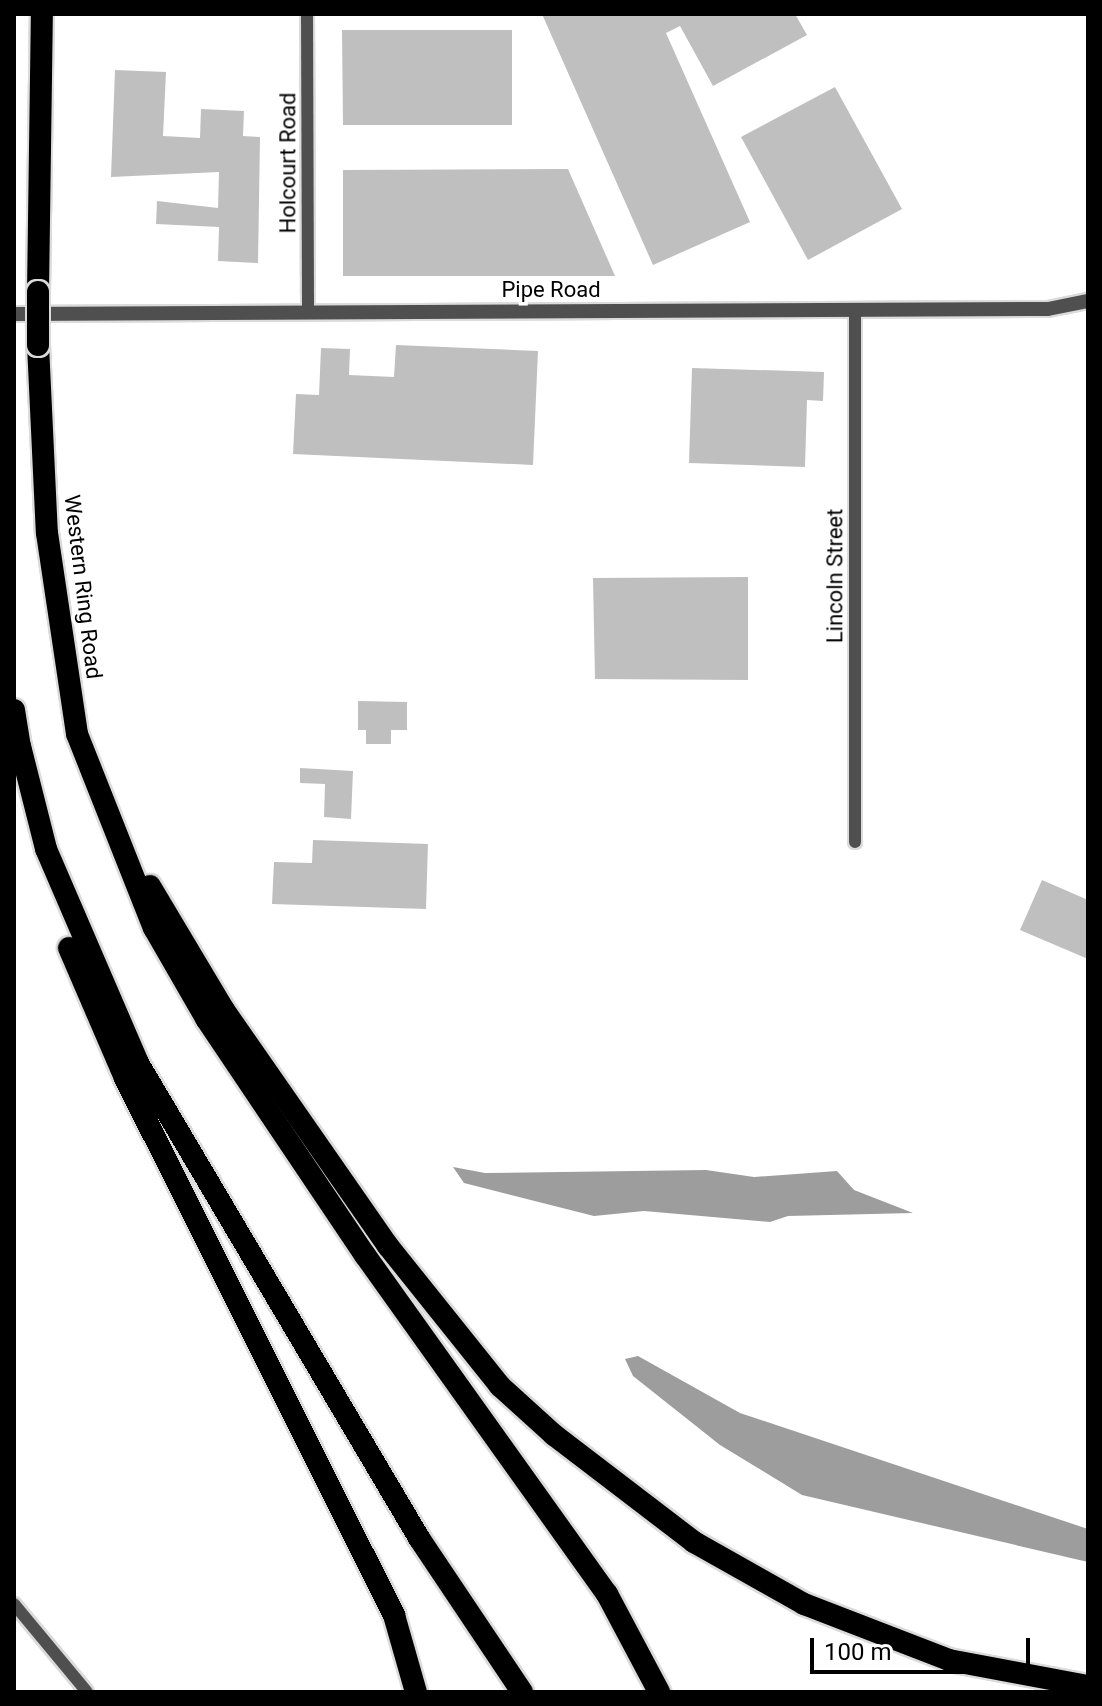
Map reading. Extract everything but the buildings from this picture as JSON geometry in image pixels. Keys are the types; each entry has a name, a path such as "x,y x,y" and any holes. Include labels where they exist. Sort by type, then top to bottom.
{"highway":[{"name":"Western Ring Road","path":"42,14 38,345 47,533 77,734"},
{"path":"14,710 34,850 86,997 370,1564 394,1615 416,1692"},
{"path":"77,734 170,924 224,1010 388,1246 500,1386 694,1542 804,1604 949,1660 1088,1686"},
{"path":"77,734 154,928 207,1020 365,1255 575,1546 659,1692"},
{"path":"20,746 51,863 138,1063 419,1538 522,1692"}],"street":[{"name":"Holcourt Road","path":"307,14 308,312"},
{"name":"Pipe Road","path":"14,314 1048,309 1088,301"},
{"name":"Lincoln Street","path":"855,311 855,842"},
{"path":"14,1604 87,1692"}],"shaded area":[{"path":"453,1167 485,1173 706,1170 754,1177 837,1171 854,1190 913,1213 788,1216 770,1222 644,1211 594,1216 464,1183"},
{"path":"638,1356 740,1413 1088,1529 1088,1562 802,1495 720,1445 633,1376 625,1359"}]}
